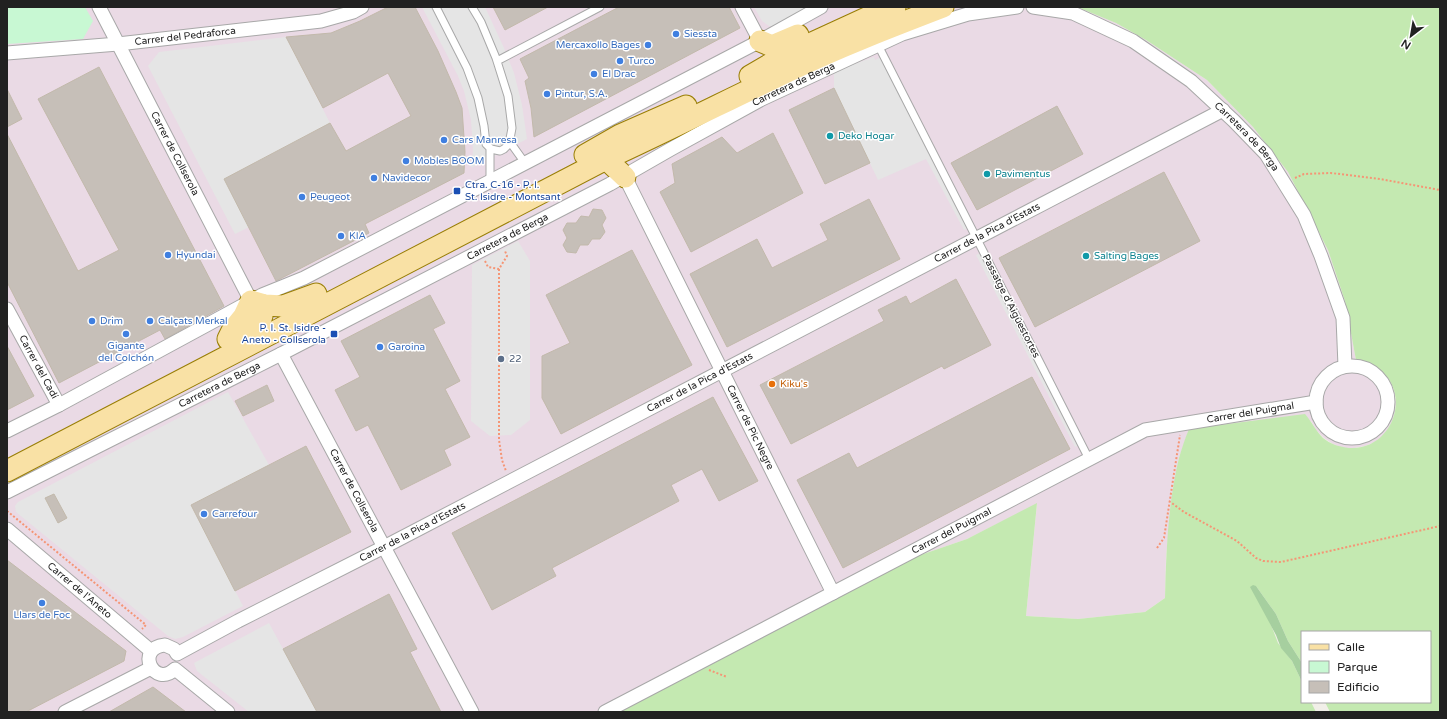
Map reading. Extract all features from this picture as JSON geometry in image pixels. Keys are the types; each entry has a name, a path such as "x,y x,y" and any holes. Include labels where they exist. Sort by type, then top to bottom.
{"main road":[{"path":"741,82 786,55 895,7"},
{"path":"7,459 228,339 232,331 254,312 316,294 514,194 620,135 877,22 917,7"},
{"path":"7,471 606,159 790,70 880,31 943,7"},
{"path":"760,41 772,46 831,21 874,15"},
{"path":"625,177 626,160 666,131"},
{"path":"514,194 540,185 598,155 606,159 625,177"},
{"path":"254,312 266,329 321,301 342,296"},
{"path":"135,404 154,386 254,335 254,312"}],"street":[{"name":"Carrer de Collserola","path":"99,7 254,312"},
{"name":"Carrer del Pedraforca","path":"7,53 118,44 321,21 353,12 362,7"},
{"path":"742,7 760,41"},
{"path":"7,431 254,312 304,278 525,164 822,7"},
{"name":"Carretera de Berga","path":"7,492 281,354 625,177 671,149 762,99 902,34 968,14 1017,7"},
{"name":"Carretera de Berga","path":"1033,7 1073,13 1133,41 1191,81 1223,110 1266,154 1304,215 1321,256 1343,318 1346,366"},
{"name":"Carrer de la Pica d'Estats","path":"151,651 165,645 174,649 177,654 1223,110"},
{"name":"Carrer de Pic Negre","path":"625,177 832,593"},
{"name":"Carrer del Cadí","path":"7,309 59,405"},
{"name":"Carrer de Collserola","path":"281,354 472,712"},
{"path":"1346,366 1357,366 1368,370 1378,377 1384,386 1388,397 1387,409 1383,420 1376,429 1366,435 1354,438 1343,436 1332,431 1324,424 1318,413 1316,402 1318,390 1325,379 1334,371 1346,366"},
{"name":"Carrer del Puigmal","path":"605,712 1145,430 1316,402"},
{"name":"Carrer de l'Aneto","path":"7,529 151,651"},
{"path":"151,651 149,659 151,668 156,672 163,674 169,673 175,669 228,712"},
{"path":"65,712 151,668"}],"lane":[{"path":"436,7 466,68 478,98 486,144 490,148 500,151 506,148 510,142 512,128 508,96 497,61 481,22 472,7"},
{"path":"497,61 600,7"},
{"name":"Passatge d'Aigüestortes","path":"878,45 1089,459"},
{"path":"510,142 525,164"},
{"path":"490,148 490,181"}],"path":[{"path":"1284,183 1304,174 1331,173 1380,179 1440,190"},
{"path":"500,241 506,256 499,269 500,440 502,460 511,480"},
{"path":"479,252 488,266 499,269"},
{"path":"1157,548 1164,538 1182,424"},
{"path":"1169,501 1184,512 1237,541 1256,558 1263,561 1281,562 1440,526"},
{"path":"7,511 146,625 135,638"}],"shaded area":[{"path":"7,7 1077,7 1116,23 1146,40 1207,80 1253,127 1288,172 1328,250 1345,301 1356,360 1366,362 1376,367 1385,375 1395,394 1396,405 1394,416 1384,435 1375,442 1354,448 1343,448 1333,444 1316,430 1311,421 1189,429 1179,458 1173,494 1166,556 1165,598 1145,612 1078,619 1026,616 1037,504 967,539 903,561 614,712 7,712"},
{"path":"422,7 485,7 514,73 522,105 527,139 471,168 473,151 471,120 464,91 458,76"},
{"path":"754,7 811,7 775,26 769,26 762,21"},
{"path":"286,37 330,123 225,179 249,227 235,234 148,66 159,52"},
{"path":"874,57 875,60 881,57 970,227 964,230 926,159 878,180 834,88 834,71"},
{"name":"22","path":"518,241 530,261 530,420 511,435 490,436 471,421 472,265"},
{"path":"982,252 1081,444 1075,447 976,255"},
{"path":"228,392 269,465 191,505 243,606 183,637 175,639 168,636 16,512 15,506 18,502"},
{"path":"269,623 317,712 249,712 197,671 194,663"}],"green space":[{"path":"7,7 85,7 93,21 83,39 7,44"},
{"path":"1077,7 1440,7 1440,712 1330,712 1326,703 1431,703 1431,631 1301,631 1301,661 1288,641 1276,614 1256,586 1278,643 1292,661 1301,680 1301,703 1312,703 1316,712 614,712 903,561 967,539 1037,503 1026,616 1078,619 1145,612 1165,598 1167,545 1172,492 1179,458 1189,429 1305,414 1323,438 1335,445 1349,448 1364,446 1377,440 1387,430 1393,418 1396,404 1394,390 1388,377 1376,367 1356,360 1345,301 1328,250 1288,172 1253,127 1207,80 1146,40 1116,23"},
{"path":"1253,585 1256,586 1276,614 1288,641 1301,661 1301,680 1292,661 1281,648 1276,635 1250,587"}],"building":[{"path":"388,7 415,7 438,51 462,108 465,152 464,173 365,224 369,233 276,281 224,179 330,123 346,151 411,116 388,73 323,108 286,37 331,33"},
{"path":"493,7 548,7 505,30"},
{"path":"619,7 729,7 740,28 534,137 531,108 525,81 529,78 520,59"},
{"path":"99,67 224,306 165,339 160,330 59,383 7,282 7,134 78,271 119,250 38,99"},
{"name":"Deko Hogar","path":"834,88 870,163 825,184 789,110"},
{"path":"7,89 22,119 7,127"},
{"path":"1057,106 1083,154 977,210 951,163"},
{"path":"773,133 803,193 691,252 660,192 675,183 672,164 722,137 737,153"},
{"path":"1164,172 1200,241 1035,327 999,258"},
{"path":"869,199 900,259 727,347 690,274 757,239 772,268 828,240 820,224"},
{"path":"593,209 602,210 606,218 602,225 605,232 600,239 592,239 588,245 580,245 576,253 567,252 563,245 567,238 563,230 567,223 576,223 581,216 589,217"},
{"path":"632,250 692,365 561,434 542,398 542,356 570,343 546,295"},
{"path":"956,279 991,345 944,369 942,366 791,444 760,385 884,321 878,310 906,296 910,304"},
{"path":"430,295 445,323 433,329 460,381 445,389 470,437 444,450 451,465 401,490 368,425 356,431 335,390 360,377 341,341"},
{"path":"7,346 34,396 7,410"},
{"path":"1032,377 1070,449 843,568 797,480 849,453 857,468"},
{"path":"267,385 274,401 243,416 235,401"},
{"path":"713,397 758,481 719,501 702,469 671,485 679,501 552,568 556,576 492,610 452,533"},
{"path":"306,446 351,532 235,591 191,505"},
{"path":"54,494 67,518 58,523 45,498"},
{"path":"7,560 126,651 124,661 26,712 7,712"},
{"path":"389,594 417,649 410,652 441,712 317,712 283,649"},
{"path":"153,687 186,712 109,712"}],"place":[{"name":"Siessta","path":"676,34"},
{"name":"Mercaxollo Bages","path":"648,45"},
{"name":"Turco","path":"620,61"},
{"name":"El Drac","path":"594,74"},
{"name":"Pintur, S.A.","path":"547,94"},
{"name":"Deko Hogar","path":"830,136"},
{"name":"Cars Manresa","path":"444,140"},
{"name":"Mobles BOOM","path":"406,161"},
{"name":"Pavimentus","path":"987,174"},
{"name":"Navidecor","path":"374,178"},
{"name":"Ctra. C-16 - P. I. St. Isidre - Montsant","path":"457,191"},
{"name":"Peugeot","path":"302,197"},
{"name":"KIA","path":"341,236"},
{"name":"Hyundai","path":"168,255"},
{"name":"Salting Bages","path":"1086,256"},
{"name":"Drim","path":"92,321"},
{"name":"Calçats Merkal","path":"150,321"},
{"name":"Gigante del Colchón","path":"126,334"},
{"name":"P. I. St. Isidre - Aneto - Collserola","path":"334,334"},
{"name":"Garoina","path":"380,347"},
{"name":"22","path":"501,359"},
{"name":"Kiku's","path":"772,384"},
{"name":"Carrefour","path":"204,514"},
{"name":"Llars de Foc","path":"42,603"}]}
